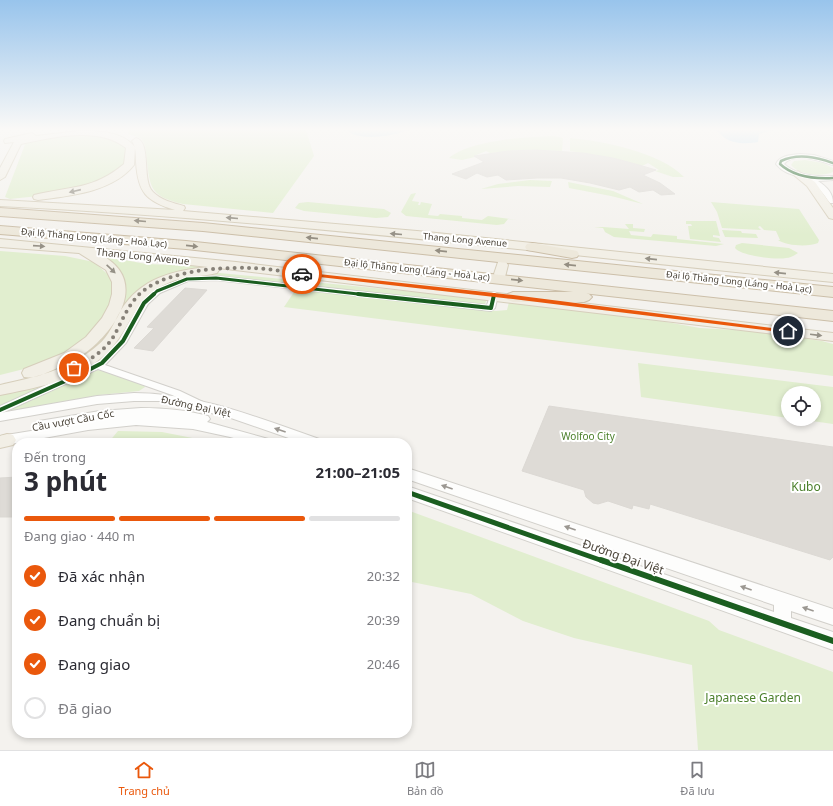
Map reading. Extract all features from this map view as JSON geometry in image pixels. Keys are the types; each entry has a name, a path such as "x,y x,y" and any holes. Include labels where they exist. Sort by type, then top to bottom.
{"highway":[{"name":"Đại lộ Thăng Long (Láng - Hoà Lạc)","path":"0,212 203,226 804,282 833,292"},
{"name":"Đại lộ Thăng Long (Láng - Hoà Lạc)","path":"0,230 186,245 568,286 833,317"},
{"path":"532,247 676,274 743,280 804,282"},
{"path":"513,297 649,299 833,317"}],"main road":[{"path":"0,177 5,165"},
{"path":"0,203 60,195 80,190 110,179 129,165"},
{"path":"142,165 144,187 147,193 167,204 202,216"},
{"path":"803,175 833,216"},
{"name":"Thang Long Avenue","path":"0,203 90,207 202,216 532,247"},
{"name":"Thang Long Avenue","path":"0,243 78,249 251,268 499,275 513,297 833,337"},
{"path":"499,275 508,244"},
{"path":"0,382 42,369 71,356 96,337 106,323 114,309 120,289 116,274 106,264 78,249"},
{"path":"0,390 48,379 66,372 95,356 111,340 136,298 152,285 171,277 191,272 251,268"},
{"path":"804,282 833,271"},
{"path":"804,282 833,278"}],"street":[{"path":"781,165 803,175 822,187 833,202"},
{"path":"803,175 831,178 833,190"},
{"path":"0,410 98,366 123,341 147,299 162,288 187,279 216,278 491,308 499,275"},
{"path":"98,366 176,393 202,406"},
{"name":"Đường Đại Việt","path":"0,418 68,405 117,398 160,398 173,399 231,413 303,438"},
{"name":"Cầu vượt Cầu Cốc","path":"1,436 98,414 144,411 185,403"},
{"name":"Cầu vượt Cầu Cốc","path":"162,407 211,421 239,433"},
{"name":"Đường Đại Việt","path":"1,436 137,420 220,428 253,438"},
{"name":"Đường Đại Việt","path":"412,475 833,617"},
{"name":"Đường Đại Việt","path":"412,494 833,641"},
{"path":"782,623 783,600"}],"green space":[{"path":"17,165 125,165 114,174 101,181 71,191 10,199 5,197"},
{"path":"147,165 308,165 273,213 183,204 171,201 157,193 152,187"},
{"path":"651,165 668,165 684,177 673,177 655,171 659,170"},
{"path":"791,165 827,165 833,168 833,172 817,175 805,173"},
{"path":"530,180 552,181 550,187 518,186 481,189 498,184"},
{"path":"568,182 613,191 643,204 569,188"},
{"path":"416,193 412,201 419,202 418,205 420,205 421,202 432,204 428,215 438,216 440,214 462,216 462,218 482,220 488,216 518,220 508,219 504,224 497,225 406,216 401,212 411,194"},
{"path":"308,202 384,209 391,213 388,217 376,218 304,211 295,208 299,203"},
{"path":"711,202 799,209 819,240 818,243 803,245 786,244 778,240 780,240 776,231 764,230 760,226 758,227 761,230 722,228 717,212"},
{"path":"686,221 716,221 720,236 713,235 713,237 719,238 721,242 690,239 688,226 692,226 691,224 686,224"},
{"path":"625,224 633,224 633,228 645,229 644,232 629,231 631,235 651,237 653,234 677,236 677,239 724,244 716,246 614,237 605,232 603,228 594,227 629,229"},
{"path":"722,230 741,231 742,233 756,234 758,238 725,237"},
{"path":"742,243 789,248 798,253 788,258 759,257 744,253 735,248 736,245"},
{"path":"0,251 65,256 94,262 114,280 111,304 88,338 48,363 0,375"},
{"path":"103,256 146,264 195,266 199,268 131,297 99,348 48,376 0,385 28,378 65,364 125,291 123,280 115,268"},
{"path":"209,272 487,299 483,305 215,275 183,277 162,284 152,289 144,296 112,350 95,364 69,378 0,407 0,394 55,381 93,363 109,349 134,305 140,296 148,289 178,276"},
{"path":"296,289 496,311 507,310 509,302 655,320 700,328 751,331 822,341 833,344 833,376 284,307"},
{"path":"638,363 833,387 833,424 821,422 821,386 781,386 781,417 641,397"},
{"path":"97,370 144,385 145,387 139,391 99,395 13,412 11,410 13,408"},
{"path":"118,431 162,432 193,438 112,438"},
{"name":"Japanese Garden","path":"412,512 709,621 719,630 833,672 833,750 698,750 692,665 574,638 523,621 471,594 412,582"}],"building":[{"path":"476,165 638,165 656,170 643,175 660,183 675,194 661,195 653,190 639,192 630,187 619,190 561,178 506,180 498,175 487,177 477,173 466,179 452,174"},
{"path":"185,288 207,290 153,351 134,348 154,328 147,327"},
{"path":"549,406 833,447 833,557 830,560 650,504 649,509 633,505 632,509 608,501 598,504 593,503 586,497 584,490 522,471"},
{"path":"12,477 12,517 0,517 0,478"}],"cycle path":[{"path":"781,165 797,175 812,178 833,178"},
{"path":"0,410 81,374 102,363 123,341 144,303 157,291 187,279 216,278 491,308 494,295"},
{"path":"412,494 833,641"}],"way so far":[{"path":"74,368 95,356 104,348 111,340 130,305 136,298 144,290 163,280 191,272 251,268 302,274"}],"route":[{"path":"302,274 513,297 788,331"}],"park label":[{"name":"Wolfoo City","path":"588,436"},
{"name":"Kubo","path":"806,487"}]}
